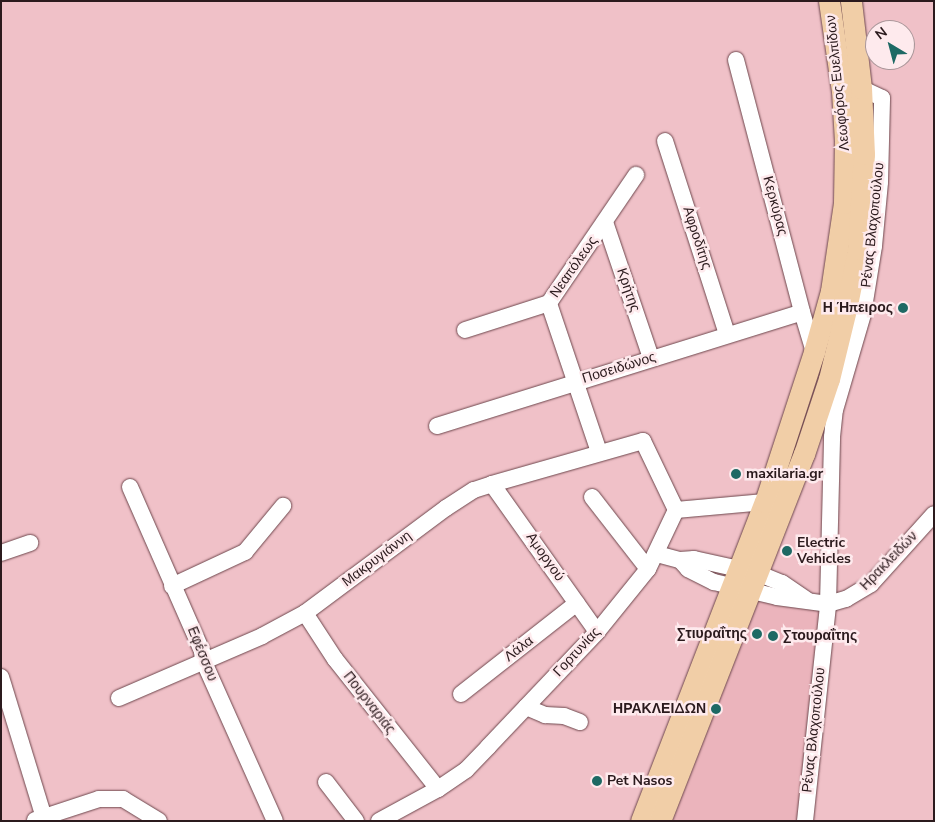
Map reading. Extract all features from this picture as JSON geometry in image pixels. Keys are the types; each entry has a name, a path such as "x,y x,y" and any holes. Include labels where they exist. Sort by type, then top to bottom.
{"main road":[{"name":"Λεωφόρος Ευελπίδων","path":"660,821 744,580 765,502 814,352 837,264 844,203 845,141 842,91 830,1"},
{"name":"Λεωφόρος Ευελπίδων","path":"641,821 744,580 807,445 829,379 858,249 862,206 864,154 861,88 851,1"}],"street":[{"name":"Κερκύρας","path":"736,60 814,352"},
{"name":"Ρένας Βλαχοπούλου","path":"805,821 828,604 832,437 835,410 863,314 874,246 880,182 882,98 861,88"},
{"name":"Αφροδίτης","path":"665,142 727,334"},
{"name":"Νεαπόλεως","path":"599,452 549,303 606,222 636,175"},
{"name":"Κρήτης","path":"606,222 651,358"},
{"path":"465,330 549,303"},
{"name":"Ποσειδώνος","path":"437,426 802,312"},
{"name":"Μακρυγιάννη","path":"119,698 262,636 305,612 446,508 474,490 599,452 643,441 676,510"},
{"name":"Αμοργού","path":"492,484 597,632"},
{"name":"Εφέσσου","path":"130,487 202,651 203,660 275,821"},
{"path":"592,497 648,569"},
{"path":"676,510 765,502"},
{"path":"172,586 245,552 283,506"},
{"name":"Γορτυνίας","path":"379,821 398,816 466,770 597,632 648,569 657,554 676,510"},
{"name":"Ηρακλειδών","path":"657,554 680,560 694,559 744,580 782,583 809,601 828,604 846,599 871,584 934,514"},
{"path":"1,553 30,543"},
{"name":"Λάλα","path":"461,694 577,603"},
{"name":"Πουρναριάς","path":"305,612 335,660 438,789"},
{"path":"1,676 6,715 39,819 99,799 123,799 159,821"},
{"path":"526,707 546,715 564,716 580,722"},
{"path":"326,782 356,821"}],"shaded area":[{"path":"748,595 828,604 799,821 667,821"}],"place":[{"name":"Η Ήπειρος","path":"903,308"},
{"name":"maxilaria.gr","path":"736,474"},
{"name":"Electric Vehicles","path":"787,551"},
{"name":"Στιυραΐτης","path":"757,634"},
{"name":"Στουραΐτης","path":"773,636"},
{"name":"ΗΡΑΚΛΕΙΔΩΝ","path":"716,709"},
{"name":"Pet Nasos","path":"597,781"}]}
